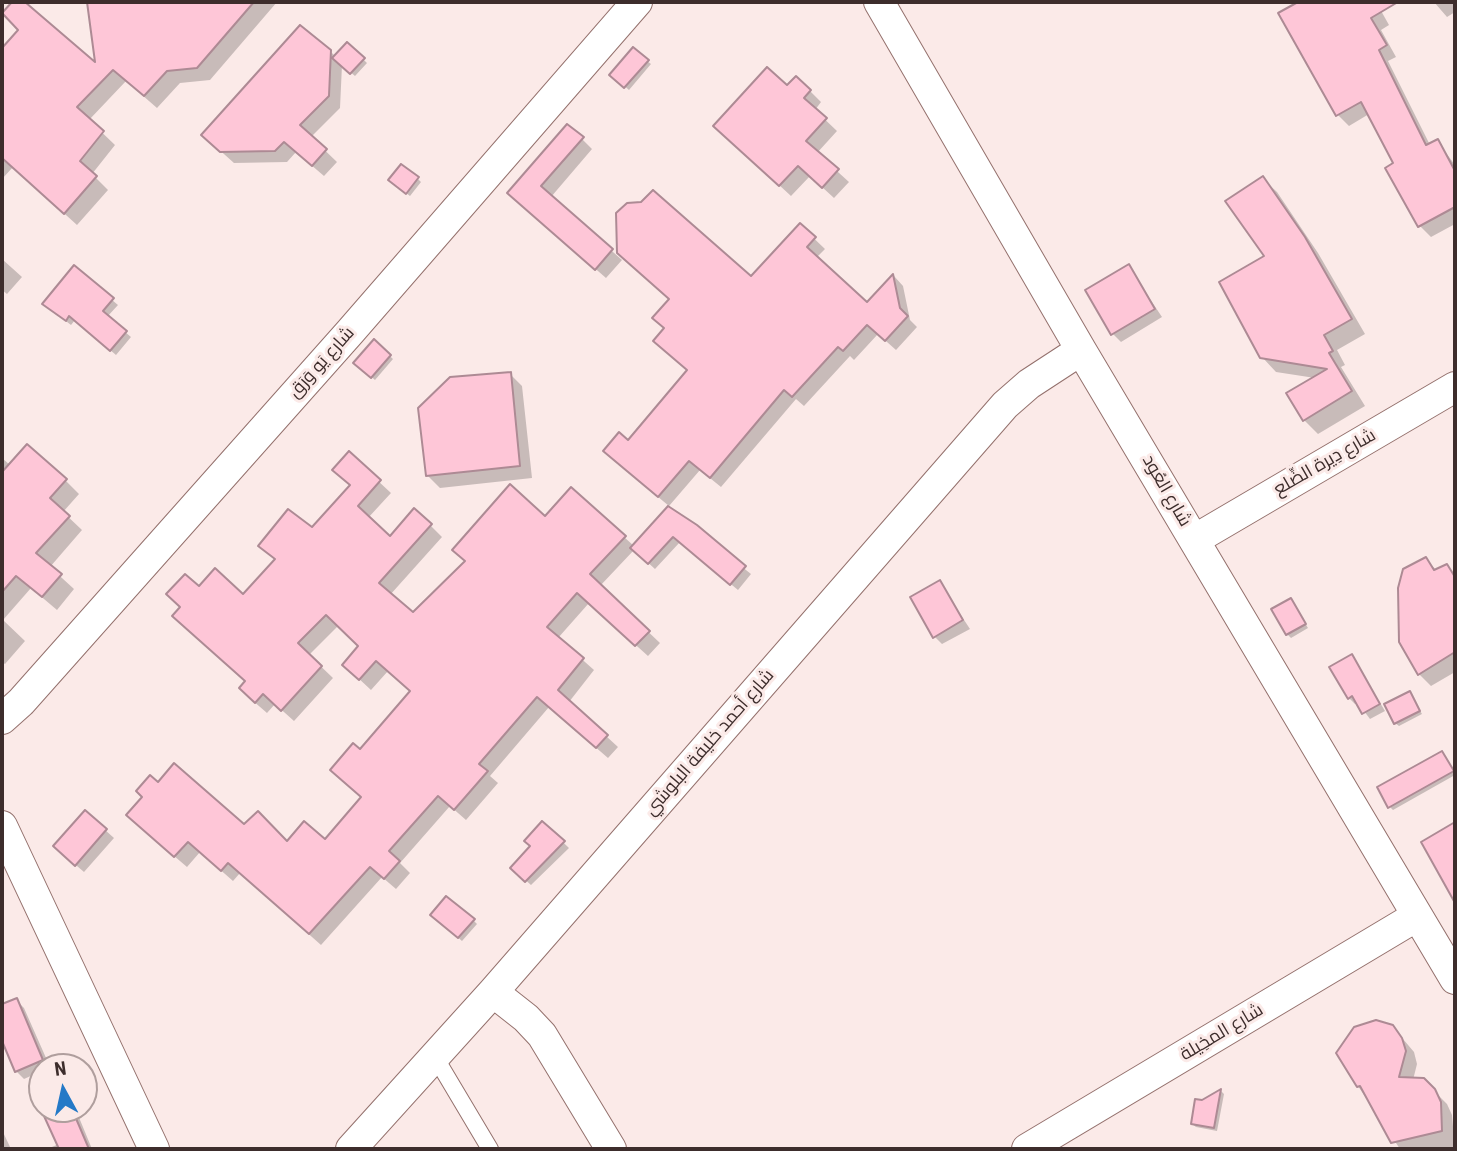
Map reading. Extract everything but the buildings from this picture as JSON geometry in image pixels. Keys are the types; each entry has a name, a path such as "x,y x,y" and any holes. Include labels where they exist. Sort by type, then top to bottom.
{"street":[{"name":"شارع يَو وَرَق","path":"2,719 21,702 350,332 637,2"},
{"name":"شارع العُود","path":"879,2 1081,350 1455,979"},
{"name":"شارع أحمد خليفة البلوشي","path":"351,1149 493,992 1005,405 1029,384 1081,350"},
{"name":"شارع دِيرة الضِّلع","path":"1194,540 1455,387"},
{"path":"2,826 154,1149"},
{"name":"شارع المخِيلة","path":"1027,1149 1417,916"},
{"path":"493,992 526,1018 542,1035 611,1149"}],"lane":[{"path":"434,1055 490,1149"}]}
